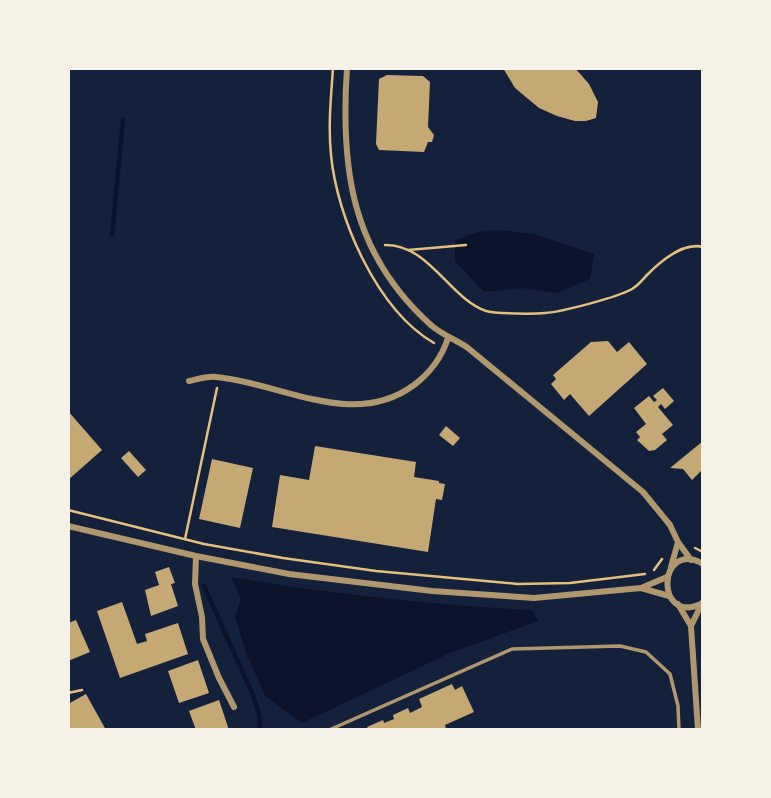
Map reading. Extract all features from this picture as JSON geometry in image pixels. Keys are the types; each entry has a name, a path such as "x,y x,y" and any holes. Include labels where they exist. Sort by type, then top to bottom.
{"street":[{"path":"347,68 344,136 352,194 376,258 398,290 425,319 448,338 468,348 643,492 670,525 691,560"},
{"path":"190,380 219,378 345,406 368,405 404,393 421,380 445,347 448,338"},
{"path":"68,526 289,575 472,595 534,598 641,588 669,596 678,604 691,626 698,730"},
{"path":"669,596 666,583 678,542"},
{"path":"196,556 195,584 204,639 234,707"},
{"path":"641,588 668,573 679,562 691,560 702,563"},
{"path":"678,604 690,607 703,603"},
{"path":"691,626 703,603"}],"lane":[{"path":"329,730 512,649 620,646 646,652 670,674 678,706 679,730"}],"path":[{"path":"333,68 331,156 339,198 352,237 374,279 390,302 424,338 445,347"},
{"path":"386,244 408,250 433,267 463,296 486,311 546,313 622,293 636,287 650,272 683,248 695,245 703,247"},
{"path":"408,250 466,245"},
{"path":"186,539 219,378"},
{"path":"68,510 246,552 362,569 518,584 570,583 653,572 678,542"},
{"path":"68,693 82,690"}],"water":[{"path":"498,230 534,234 594,254 590,279 557,293 521,288 484,292 455,261 455,240 478,232"},
{"path":"231,577 381,598 532,610 538,621 450,653 302,723 265,696 235,618 241,599"}],"building":[{"path":"503,68 575,68 589,84 598,102 596,118 575,121 539,108 515,88"},
{"path":"387,75 423,76 430,82 428,127 434,135 424,152 379,150 376,144 379,79"},
{"path":"608,341 617,352 629,342 647,364 589,416 570,394 564,400 551,384 556,379 553,375 591,342"},
{"path":"663,388 674,401 665,409 661,404 658,407 673,425 662,434 667,440 655,450 649,451 637,440 640,437 636,432 646,424 634,408 649,396 654,402 657,400 653,396"},
{"path":"68,411 102,450 68,480"},
{"path":"446,426 460,438 453,446 439,435"},
{"path":"703,441 703,469 692,480 683,469 670,468"},
{"path":"315,446 416,462 414,477 445,484 442,500 436,499 428,552 272,527 280,475 309,480"},
{"path":"129,451 146,470 138,477 121,458"},
{"path":"212,459 253,468 240,528 199,519"},
{"path":"169,567 175,583 171,584 178,606 151,616 145,590 159,585 155,572"},
{"path":"122,602 137,644 147,641 145,634 178,623 188,654 120,678 97,611"},
{"path":"76,620 90,652 68,661 68,623"},
{"path":"198,660 209,693 179,703 168,671"},
{"path":"452,684 455,690 462,686 474,712 445,725 446,729 369,730 367,727 383,720 384,723 394,719 393,715 408,708 410,713 422,707 419,699"},
{"path":"86,694 106,730 68,730 68,704"},
{"path":"219,700 229,730 196,730 189,711"}],"waterway":[{"path":"112,235 123,120"},
{"path":"204,586 253,695 259,714 260,730"}]}
